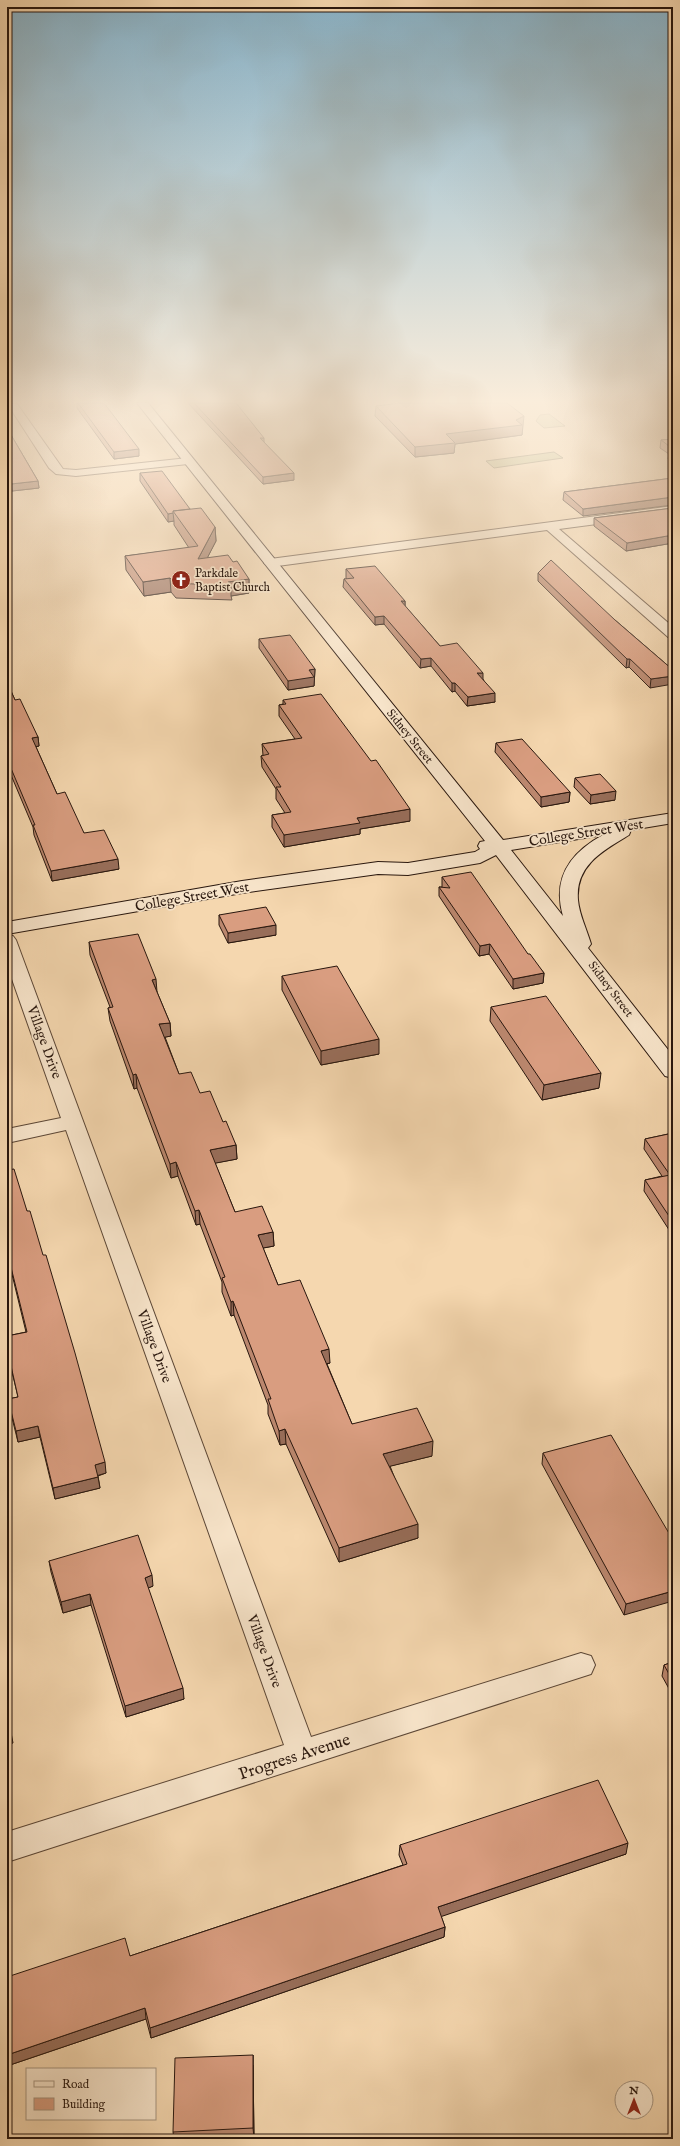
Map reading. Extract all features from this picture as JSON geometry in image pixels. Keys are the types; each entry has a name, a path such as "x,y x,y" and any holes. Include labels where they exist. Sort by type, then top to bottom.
{"main road":[{"name":"Sidney Street","path":"222,503 499,846 673,1071"},
{"name":"College Street West","path":"7,928 242,887 378,868 408,870 480,857 499,846 666,819"},
{"path":"584,955 568,900 570,875 593,848 617,833 666,819"}],"street":[{"path":"270,563 673,510"},
{"path":"549,526 673,634"},
{"name":"Village Drive","path":"7,940 302,1753"},
{"path":"7,1136 74,1122"},
{"name":"Progress Avenue","path":"7,1847 581,1665"}],"building":[{"path":"161,503 186,503 190,509 173,511 173,513 168,514"},
{"path":"576,503 627,503 583,509"},
{"path":"201,508 215,527 198,559 228,555 233,562 237,561 249,579 228,582 231,586 175,583 170,578 143,582 125,556 198,546 173,511"},
{"path":"673,508 673,535 627,543 594,518"},
{"path":"551,560 615,620 673,670 673,676 651,679 630,659 627,659 538,573"},
{"path":"375,566 405,601 401,601 440,646 457,643 483,673 477,673 495,693 468,697 455,683 452,683 431,658 421,659 384,616 375,617 344,579 354,578 346,569"},
{"path":"290,635 315,669 309,670 314,677 288,681 259,639"},
{"path":"7,682 15,700 20,699 38,737 32,738 57,794 65,792 84,833 104,830 118,859 51,871 33,825 35,825 10,766 7,766"},
{"path":"321,694 371,761 376,760 410,809 357,818 360,823 284,835 272,815 291,812 276,787 281,787 261,756 269,754 262,744 302,738 279,705 286,704 283,700"},
{"path":"522,739 570,792 541,797 496,743"},
{"path":"600,774 616,791 591,795 575,778"},
{"path":"471,872 528,954 530,954 544,973 513,979 490,944 480,946 439,887 450,888 442,877"},
{"path":"266,907 276,925 228,933 219,915"},
{"path":"138,934 156,979 152,980 170,1023 159,1024 179,1074 191,1072 200,1093 210,1091 223,1122 226,1121 236,1145 210,1150 235,1212 262,1206 273,1232 258,1235 278,1285 300,1280 329,1349 321,1351 352,1424 417,1408 433,1441 383,1454 418,1524 339,1548 285,1429 279,1431 268,1399 271,1399 233,1301 231,1302 222,1278 225,1277 199,1210 195,1211 176,1162 170,1164 136,1074 133,1075 108,1008 113,1007 89,942"},
{"path":"337,966 379,1039 321,1051 282,976"},
{"path":"546,996 601,1073 544,1085 491,1007"},
{"path":"673,1133 673,1222 645,1180 670,1175 645,1139"},
{"path":"14,1169 27,1211 30,1211 43,1255 46,1255 105,1462 95,1465 98,1477 53,1488 38,1426 16,1431 8,1399 18,1397 7,1348 7,1336 27,1332 7,1251 7,1170"},
{"path":"611,1435 673,1540 673,1591 626,1604 543,1453"},
{"path":"138,1535 152,1575 145,1578 183,1688 125,1706 90,1594 61,1602 49,1561"},
{"path":"673,1662 673,1681 664,1665"},
{"path":"598,1780 628,1843 438,1907 445,1927 150,2028 145,2008 7,2055 7,1977 125,1938 130,1956 407,1864 400,1845"},
{"path":"253,2055 253,2128 173,2132 175,2058"}],"place":[{"name":"Parkdale Baptist Church","path":"181,580"}]}
